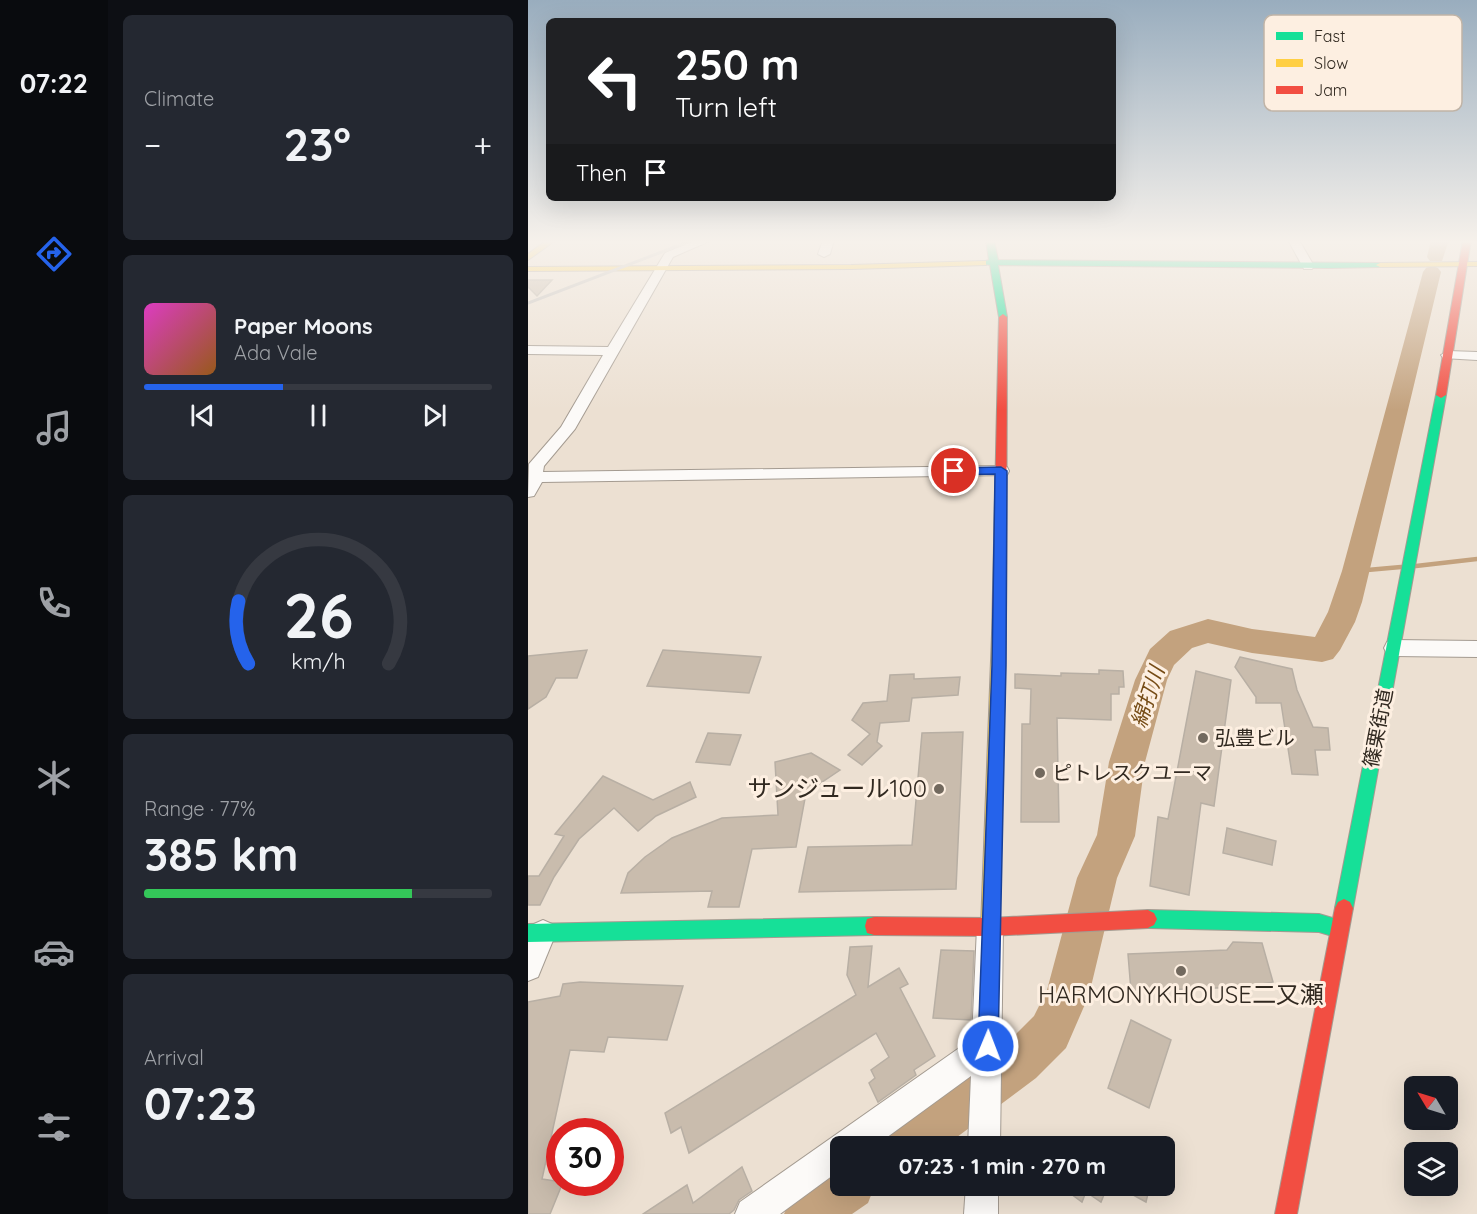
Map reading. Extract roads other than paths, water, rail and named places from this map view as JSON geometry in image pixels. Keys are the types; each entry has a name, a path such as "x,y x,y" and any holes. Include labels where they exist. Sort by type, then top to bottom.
{"street":[{"path":"645,297 567,429 541,456 532,477 1001,471"},
{"path":"984,1136 999,665 1003,322 1001,297"},
{"name":"篠栗街道","path":"1286,1214 1449,355 1462,297"},
{"path":"528,350 612,351"},
{"path":"1449,355 1477,356"},
{"path":"1394,648 1477,649"},
{"path":"528,967 535,933 883,926 990,927 1136,919 1319,923 1339,929"},
{"path":"864,1136 987,1059"},
{"path":"752,1214 830,1158"},
{"path":"981,1214 982,1196"}],"waterway":[{"name":"綿打川","path":"918,1136 1020,1062 1050,1032 1067,995 1097,878 1116,836 1127,762 1151,680 1161,658 1181,639 1208,631 1252,641 1322,650 1335,632 1344,612 1356,571 1426,297"},
{"path":"1416,566 1477,559"},
{"path":"1356,571 1401,567"},
{"name":"綿打川","path":"810,1214 835,1196"}],"railway":[{"path":"528,303 545,297"}],"place":[{"name":"弘豊ビル","path":"1203,738"},
{"name":"ピトレスクユーマ","path":"1040,773"},
{"name":"サンジュール100","path":"939,789"},
{"name":"HARMONYKHOUSE二又瀬","path":"1181,971"}]}
